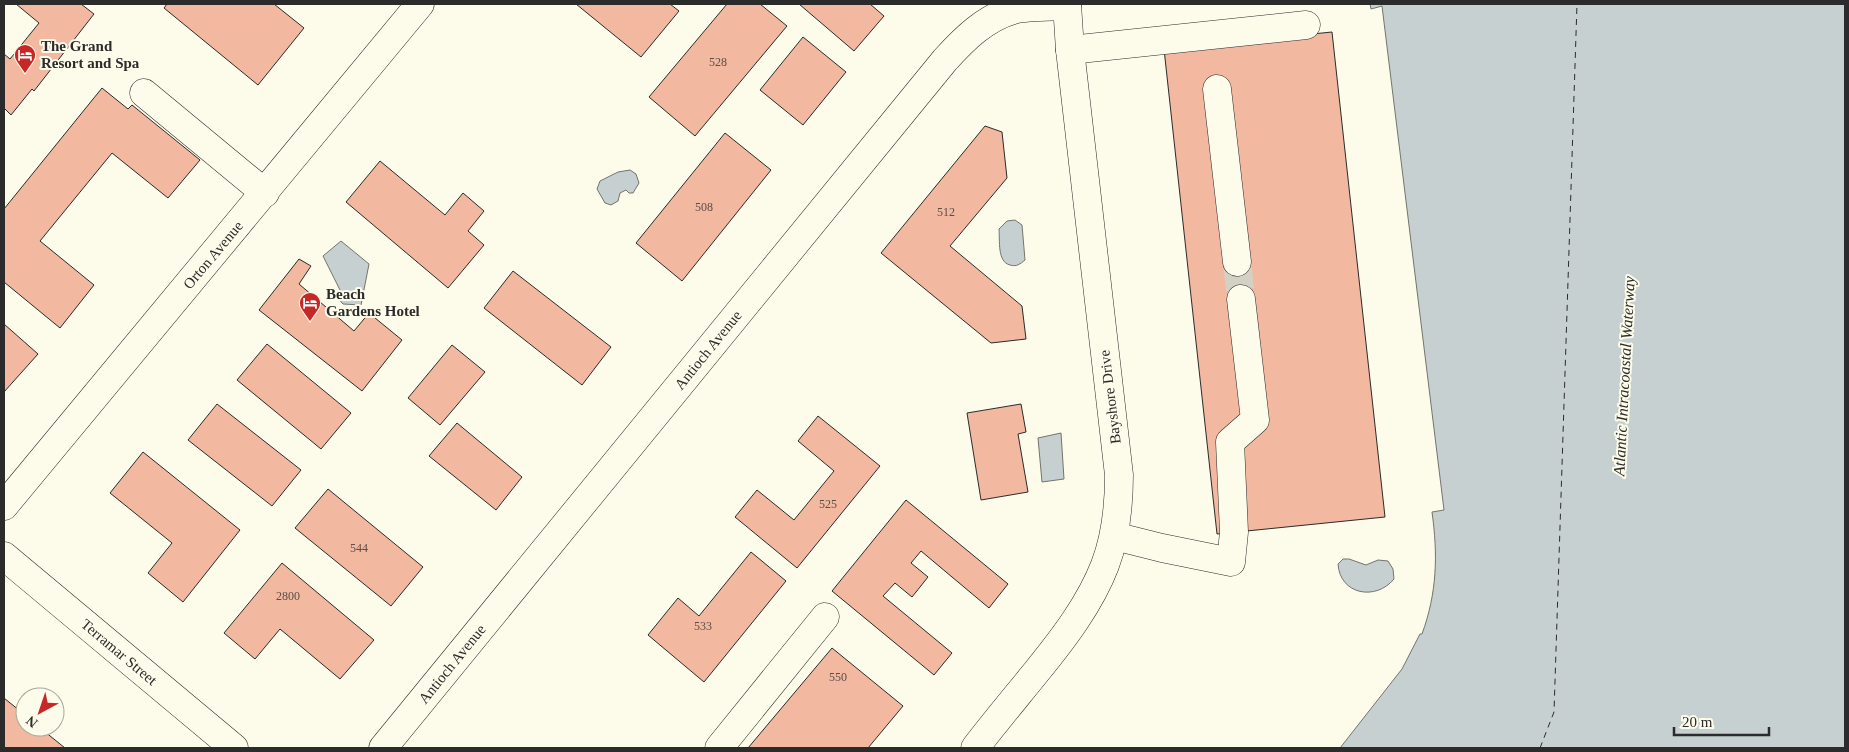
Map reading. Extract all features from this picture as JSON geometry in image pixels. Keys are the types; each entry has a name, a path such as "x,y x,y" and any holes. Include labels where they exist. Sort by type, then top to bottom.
{"street":[{"name":"Bayshore Drive","path":"975,748 1071,626 1091,595 1105,566 1114,536 1119,504 1120,475 1070,50 1067,5"},
{"name":"Antioch Avenue","path":"383,748 945,60 977,28 996,16 1014,10 1067,5"},
{"name":"Orton Avenue","path":"4,506 265,193 407,9"},
{"path":"1070,50 1306,25"},
{"path":"1216,90 1237,262"},
{"path":"144,93 265,193"},
{"path":"1114,536 1231,562 1234,532 1230,442 1255,420 1241,299"},
{"name":"Terramar Street","path":"4,556 234,748"},
{"path":"719,748 825,617"}],"water":[{"name":"Atlantic Intracoastal Waterway","path":"1370,4 1845,4 1845,748 1340,748 1402,669 1420,634 1422,634 1431,604 1435,574 1432,512 1444,510 1382,6 1371,9"},
{"path":"630,170 636,174 639,183 633,193 629,193 626,190 620,193 618,201 611,205 605,203 597,189 600,181 618,172"},
{"path":"1015,220 1022,225 1025,260 1015,266 1003,260 1000,250 999,229 1007,221"},
{"path":"341,241 369,264 361,305 343,304 336,296 342,294 323,256"},
{"path":"1061,433 1064,479 1042,482 1038,438"},
{"path":"1343,559 1349,559 1366,565 1378,560 1388,561 1393,569 1394,579 1387,586 1369,592 1352,588 1345,583 1340,574 1338,564"}],"building":[{"name":"The Grand Resort and Spa","path":"16,4 81,4 94,14 34,91 32,89 11,115 4,108 4,54 10,59 39,23"},
{"path":"167,4 274,4 304,28 258,85 164,8"},
{"path":"576,4 670,4 679,11 641,57"},
{"path":"727,4 760,4 787,26 695,136 649,97"},
{"path":"799,4 870,4 884,16 854,51"},
{"path":"1332,32 1385,517 1217,534 1164,49"},
{"path":"803,37 846,72 803,125 760,90"},
{"path":"102,88 128,109 132,105 200,160 168,198 112,153 40,241 94,285 60,328 4,282 4,209"},
{"path":"985,126 1002,132 1007,178 950,246 1022,306 1026,339 991,343 881,253"},
{"path":"725,133 771,170 682,281 636,243"},
{"path":"380,161 445,215 463,193 484,211 468,231 484,245 448,288 346,202"},
{"name":"Beach Gardens Hotel","path":"299,259 311,266 299,284 354,331 369,313 402,340 362,391 259,310"},
{"path":"513,271 611,347 582,385 484,308"},
{"path":"4,324 38,354 4,392"},
{"path":"267,344 351,413 321,449 237,380"},
{"path":"452,345 485,372 440,425 408,398"},
{"path":"217,404 301,470 272,506 188,440"},
{"path":"1021,404 1026,432 1018,434 1028,492 981,500 967,413"},
{"path":"818,416 880,466 797,568 735,517 757,490 794,520 834,471 798,441"},
{"path":"457,423 522,477 496,510 429,456"},
{"path":"143,452 240,530 183,602 148,573 172,543 110,493"},
{"path":"328,489 423,567 391,606 295,528"},
{"path":"906,500 1008,584 989,608 921,551 911,563 928,577 912,597 895,583 883,596 952,653 934,675 832,591"},
{"path":"751,552 786,581 704,682 648,635 678,598 699,616"},
{"path":"282,563 374,640 340,679 280,629 255,659 224,633"},
{"path":"832,648 903,706 868,748 748,748"},
{"path":"4,698 15,707 15,737 51,737 65,748 4,748"}],"ferry route":[{"path":"1540,748 1554,712 1577,4"}],"tunnel":[{"path":"1237,262 1241,299"}],"place":[{"name":"The Grand Resort and Spa","path":"25,74"},
{"name":"Beach Gardens Hotel","path":"310,322"}]}
